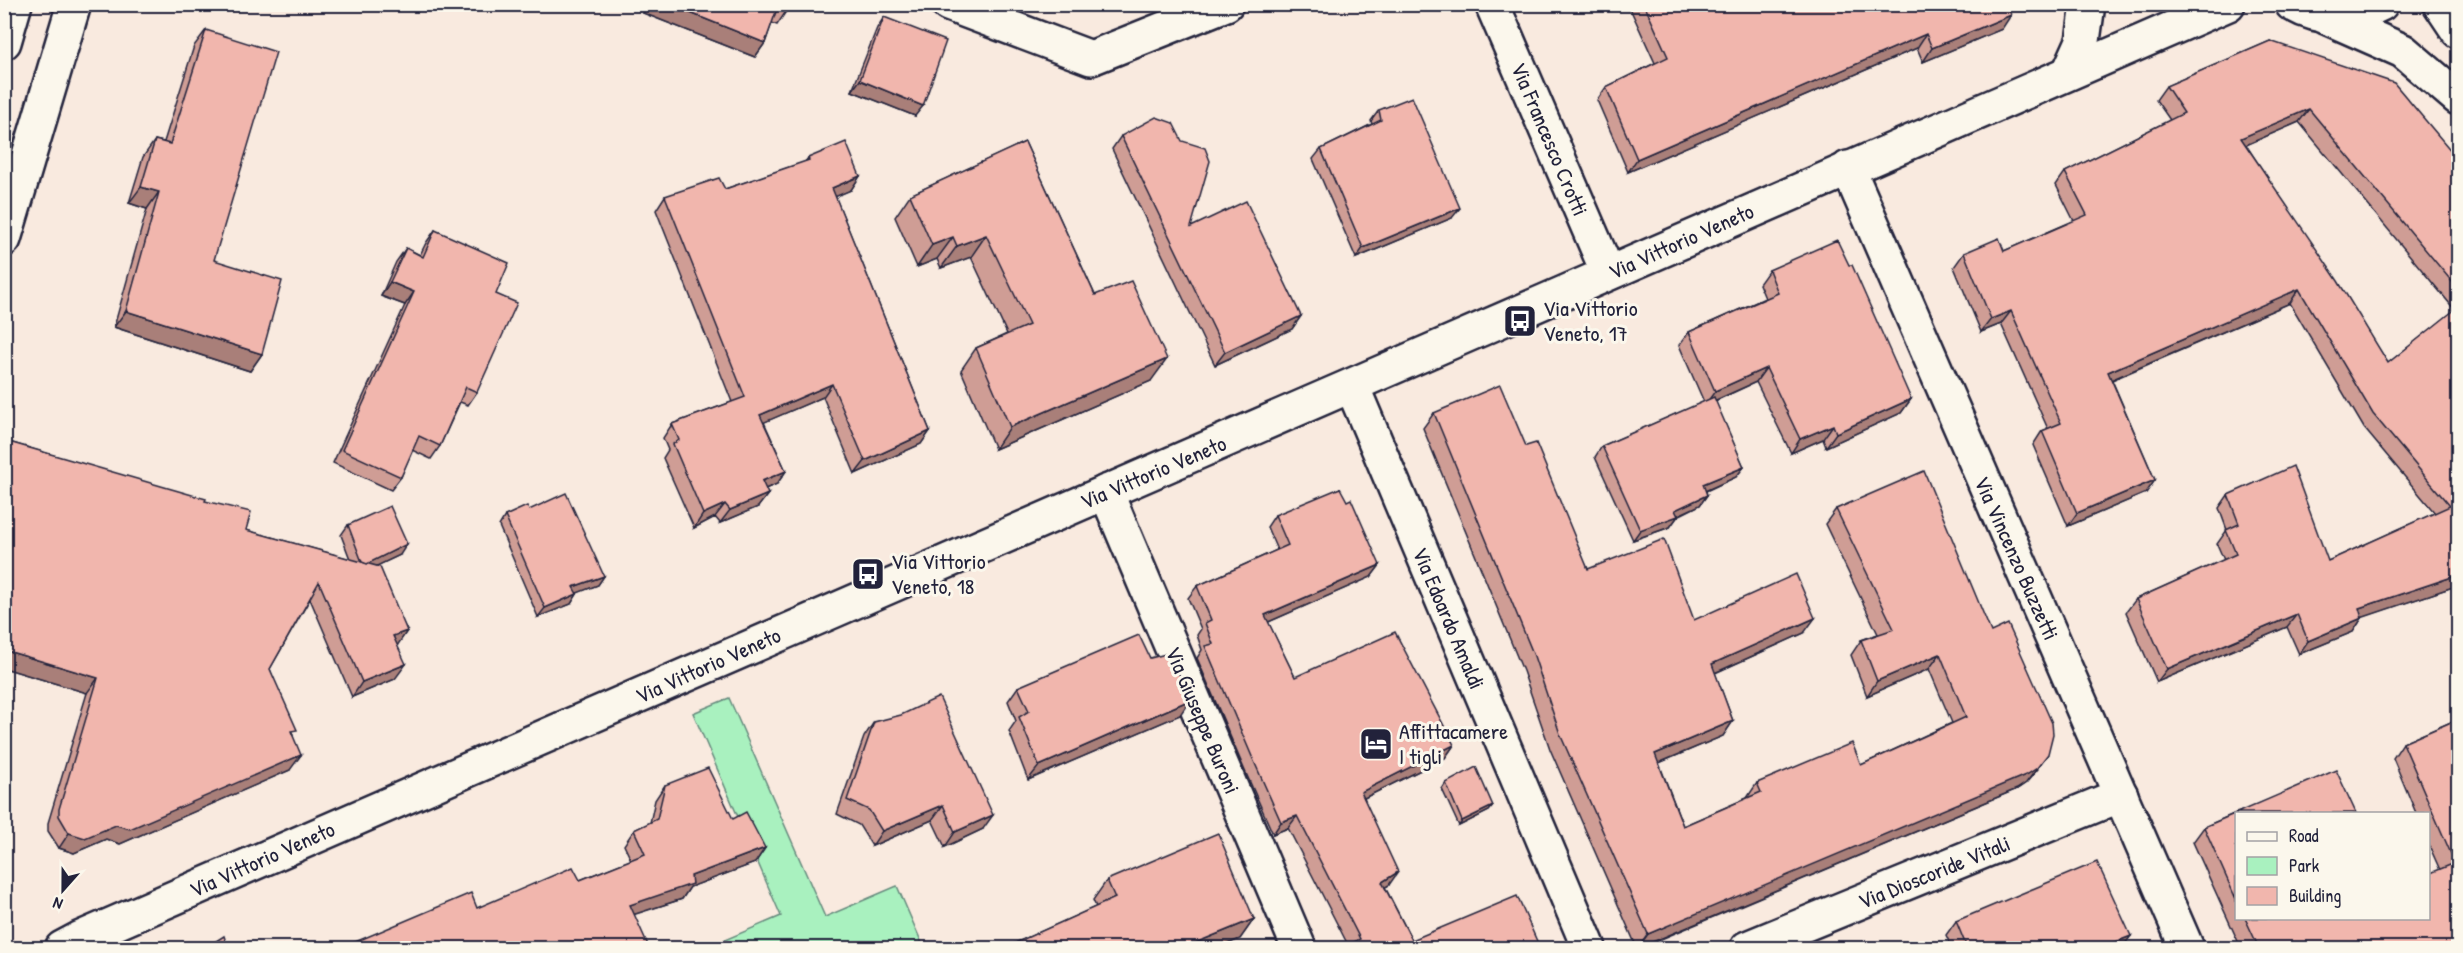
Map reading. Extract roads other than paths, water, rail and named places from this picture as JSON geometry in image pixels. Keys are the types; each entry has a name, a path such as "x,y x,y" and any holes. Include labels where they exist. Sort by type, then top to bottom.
{"main road":[{"path":"4,42 15,4"},
{"path":"4,239 74,4"},
{"path":"948,4 1091,58 1226,4"},
{"name":"Via Francesco Crotti","path":"1492,4 1608,273"},
{"path":"2069,72 2083,41 2088,4"},
{"name":"Via Vittorio Veneto","path":"44,948 71,944 2228,4"},
{"path":"2292,4 2403,51 2458,98"},
{"path":"2326,17 2346,17 2366,12 2381,4"},
{"path":"2440,4 2458,31"},
{"name":"Via Vincenzo Buzzetti","path":"1848,168 2187,948"},
{"name":"Via Edoardo Amaldi","path":"1352,386 1589,948"},
{"name":"Via Giuseppe Buroni","path":"1106,492 1299,948"},
{"name":"Via Dioscoride Vitali","path":"1747,948 2121,795"}],"place":[{"name":"Via Vittorio Veneto, 17","path":"1520,321"},
{"name":"Via Vittorio Veneto, 18","path":"868,574"},
{"name":"Affittacamere I tigli","path":"1376,744"}]}
